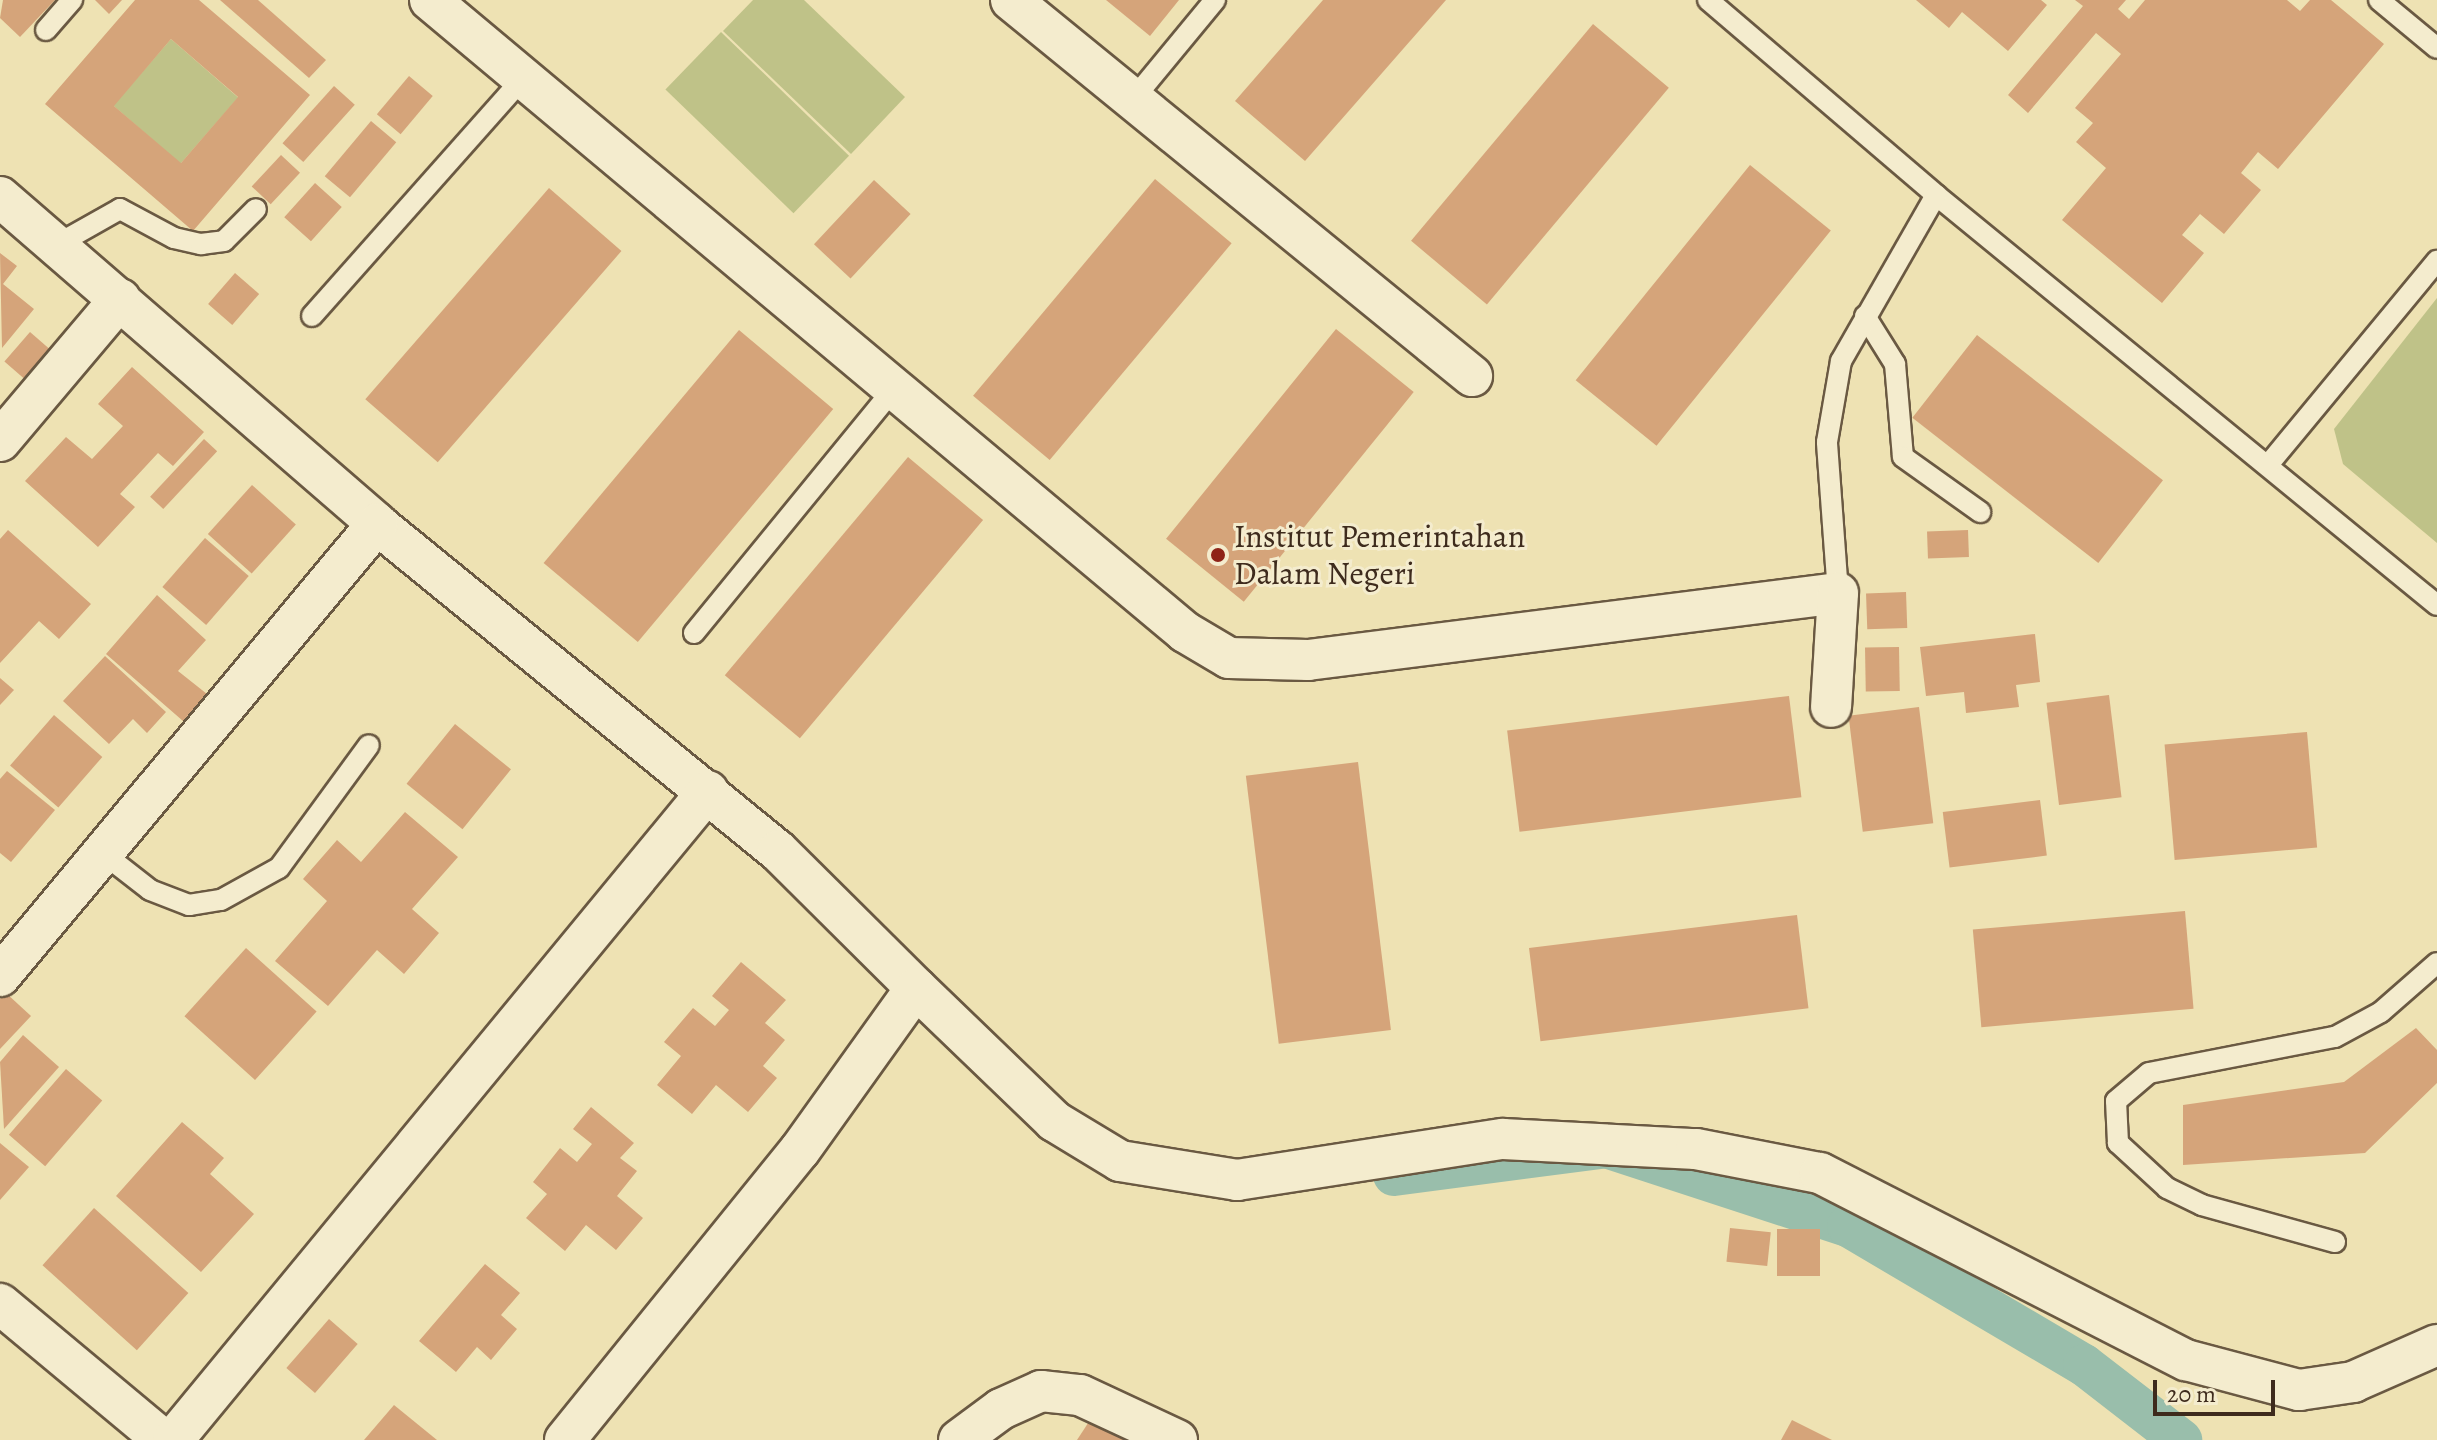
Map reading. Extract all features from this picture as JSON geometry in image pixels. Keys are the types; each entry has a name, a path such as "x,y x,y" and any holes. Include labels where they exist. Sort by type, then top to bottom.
{"street":[{"path":"430,0 526,75 1185,632 1229,658 1308,660 1838,593 1831,707"},
{"path":"1011,0 1135,97 1472,376"},
{"path":"0,197 58,244 377,524 708,791 1054,1121 1133,1165 1237,1180 1503,1139 1696,1149 1820,1173 2186,1360 2285,1386 2353,1382 2437,1345"},
{"path":"0,441 120,299"},
{"path":"0,976 377,524"},
{"path":"173,1440 708,791"},
{"path":"565,1440 800,1150 916,988"},
{"path":"0,1304 163,1440"},
{"path":"959,1440 1001,1409 1041,1391 1080,1395 1177,1440"}],"lane":[{"path":"46,30 72,0"},
{"path":"1135,97 1215,0"},
{"path":"1708,0 1936,195 2437,605"},
{"path":"2379,0 2437,48"},
{"path":"312,316 526,75"},
{"path":"1838,593 1827,442 1841,361 1936,195"},
{"path":"58,244 120,209 174,238 224,241 256,209"},
{"path":"2268,465 2437,261"},
{"path":"1865,316 1895,364 1903,457 1980,512"},
{"path":"694,633 895,387"},
{"path":"104,854 150,890 189,905 221,900 279,868 369,745"},
{"path":"2335,1242 2202,1205 2167,1188 2118,1143 2116,1101 2149,1073 2335,1037 2381,1012 2437,963"}],"green space":[{"path":"753,0 804,0 905,97 851,154 723,31"},
{"path":"721,32 849,156 793,213 665,90"},
{"path":"171,39 238,97 180,164 113,105"},
{"path":"2437,298 2437,543 2343,464 2334,429"}],"building":[{"path":"3,0 55,0 20,37 0,18"},
{"path":"95,0 122,0 109,14"},
{"path":"135,0 199,0 310,95 193,231 45,104","holes":["171,39 238,97 181,163 114,106"]},
{"path":"220,0 258,0 326,60 309,78"},
{"path":"1106,0 1179,0 1150,36"},
{"path":"1323,0 1446,0 1305,161 1235,101"},
{"path":"1916,0 2041,0 2047,5 2008,51 1962,12 1949,28"},
{"path":"2075,0 2126,0 2118,9 2129,19 2145,0 2287,0 2300,11 2310,0 2331,0 2384,44 2278,169 2258,152 2241,173 2261,190 2224,234 2200,214 2182,235 2204,253 2162,303 2062,220 2106,168 2076,142 2093,123 2075,108 2121,54 2096,33 2028,113 2008,95 2083,6"},
{"path":"1593,24 1669,88 1487,304 1411,241"},
{"path":"409,76 433,96 401,134 377,114"},
{"path":"334,86 355,105 303,162 282,143"},
{"path":"371,121 396,142 350,197 325,176"},
{"path":"281,155 300,173 271,204 252,186"},
{"path":"1750,165 1831,230 1657,446 1576,380"},
{"path":"1155,179 1232,243 1050,460 973,396"},
{"path":"874,180 911,214 851,278 814,244"},
{"path":"315,183 342,207 311,241 284,217"},
{"path":"549,188 621,251 438,462 365,399"},
{"path":"0,253 17,266 3,284 34,309 2,348"},
{"path":"235,273 259,294 232,325 208,304"},
{"path":"1336,329 1414,392 1244,602 1166,539"},
{"path":"739,330 833,409 638,642 544,563"},
{"path":"30,332 52,351 26,380 4,361"},
{"path":"1977,335 2163,480 2098,563 1912,418"},
{"path":"132,367 204,432 173,466 158,453 120,494 135,507 98,547 25,481 66,437 92,459 123,426 98,404"},
{"path":"204,439 217,451 163,509 150,497"},
{"path":"908,457 983,520 800,738 725,675"},
{"path":"252,485 296,524 252,574 208,534"},
{"path":"8,530 91,604 59,639 39,621 0,663 0,539"},
{"path":"1968,530 1969,557 1928,558 1927,531"},
{"path":"205,538 249,576 206,625 162,587"},
{"path":"1906,592 1907,628 1867,629 1866,593"},
{"path":"157,595 206,640 178,671 207,694 183,721 106,654"},
{"path":"2035,634 2040,682 2016,685 2019,707 1966,713 1964,692 1926,696 1920,647"},
{"path":"1899,647 1900,691 1866,692 1865,648"},
{"path":"105,656 166,712 147,733 133,719 109,744 63,701"},
{"path":"0,678 14,690 0,705"},
{"path":"2109,695 2122,797 2059,805 2046,703"},
{"path":"1789,696 1801,797 1520,832 1507,731"},
{"path":"1919,707 1933,823 1863,832 1849,716"},
{"path":"54,715 102,757 58,808 10,766"},
{"path":"455,724 511,769 462,829 407,784"},
{"path":"2307,732 2317,848 2175,860 2165,744"},
{"path":"1358,762 1391,1030 1279,1044 1246,776"},
{"path":"7,771 55,810 11,862 0,853 0,779"},
{"path":"2040,800 2047,856 1950,868 1943,812"},
{"path":"405,812 458,857 412,909 439,933 404,974 377,950 328,1006 275,961 327,901 303,879 337,840 361,862"},
{"path":"2185,911 2194,1009 1981,1027 1973,930"},
{"path":"1797,915 1808,1008 1540,1041 1529,948"},
{"path":"246,948 317,1012 255,1080 184,1016"},
{"path":"741,962 786,1000 765,1023 785,1040 763,1066 777,1078 748,1112 716,1085 692,1114 657,1085 681,1056 664,1042 693,1008 715,1026 729,1010 712,996"},
{"path":"6,993 31,1016 0,1049 0,999"},
{"path":"2416,1028 2437,1050 2437,1083 2365,1153 2183,1165 2183,1105 2344,1082"},
{"path":"23,1035 59,1067 4,1129 0,1062"},
{"path":"66,1069 102,1100 45,1166 9,1135"},
{"path":"591,1107 634,1143 620,1158 637,1171 617,1196 643,1218 616,1250 586,1225 565,1251 526,1218 547,1194 533,1182 560,1148 577,1162 592,1144 573,1129"},
{"path":"182,1122 224,1158 210,1174 254,1214 201,1272 116,1196"},
{"path":"0,1143 29,1167 0,1200"},
{"path":"94,1208 188,1293 137,1350 42,1265"},
{"path":"1730,1228 1771,1232 1767,1266 1726,1262"},
{"path":"1777,1229 1820,1229 1820,1276 1777,1276"},
{"path":"485,1264 520,1293 501,1315 517,1329 491,1360 477,1347 456,1372 419,1341"},
{"path":"329,1319 358,1344 315,1393 286,1368"},
{"path":"394,1405 437,1440 364,1440"},
{"path":"1094,1414 1135,1440 1077,1440"},
{"path":"1792,1420 1832,1440 1781,1440"}],"waterway":[{"path":"1394,1175 1606,1147 1848,1226 2084,1365 2181,1440"}],"place":[{"name":"Institut Pemerintahan Dalam Negeri","path":"1218,555"}]}
